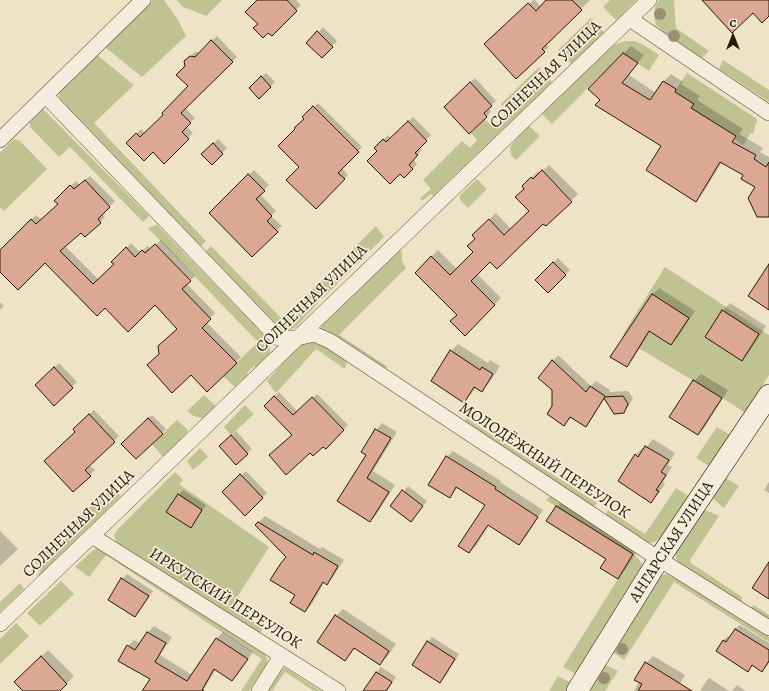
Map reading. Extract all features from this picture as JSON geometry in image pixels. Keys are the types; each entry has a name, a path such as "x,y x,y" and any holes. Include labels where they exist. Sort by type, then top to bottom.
{"street":[{"path":"0,140 143,0"},
{"name":"СОЛНЕЧНАЯ УЛИЦА","path":"0,624 649,0"},
{"path":"630,19 769,113"},
{"name":"МОЛОДЁЖНЫЙ ПЕРЕУЛОК","path":"46,96 278,338 297,338 314,334 330,341 659,559 769,628"},
{"name":"АНГАРСКАЯ УЛИЦА","path":"577,691 659,559 769,395"},
{"name":"ИРКУТСКИЙ ПЕРЕУЛОК","path":"92,536 338,691"},
{"path":"259,691 281,656"}],"green space":[{"path":"153,0 164,0 177,18 186,36 142,77 105,47"},
{"path":"177,0 222,0 206,16 183,7"},
{"path":"610,0 636,0 616,20 603,7"},
{"path":"659,0 674,0 676,28 709,51 702,58 665,33 656,25 654,17 655,7"},
{"path":"591,18 604,32 571,64 558,50"},
{"path":"625,41 634,41 642,44 659,55 649,71 623,53 552,124 542,114 601,53 616,44"},
{"path":"97,55 134,85 94,123 206,241 199,248 61,102 59,96 60,91"},
{"path":"723,60 769,90 769,102 719,69"},
{"path":"539,67 552,82 433,196 431,194 422,201 420,198 431,189 423,180 462,141 470,148 477,140 471,133 485,119 493,127 508,112 501,104"},
{"path":"687,73 757,119 753,134 751,133 743,145 734,139 736,136 704,116 689,111 693,103 680,95 675,102 670,98"},
{"path":"43,109 149,216 143,222 70,147 59,157 30,127 30,122"},
{"path":"529,126 540,136 516,160 511,155 510,147"},
{"path":"14,139 20,141 47,169 4,211 0,207 0,153"},
{"path":"477,179 487,189 468,208 460,200 460,195"},
{"path":"157,225 266,337 268,341 270,354 257,368 254,366 247,373 250,377 246,381 243,379 235,387 223,376 258,342 148,228"},
{"path":"376,226 384,237 322,299 312,290"},
{"path":"211,246 282,319 308,294 318,303 296,327 290,330 282,330 275,326 204,253"},
{"path":"399,248 402,253 402,261 406,268 339,335 388,367 383,369 322,331 321,328 322,324"},
{"path":"665,267 769,335 769,375 745,413 622,338"},
{"path":"319,341 347,361 345,369 316,349 276,393 267,381 301,343"},
{"path":"204,395 216,406 204,418 192,415 187,411"},
{"path":"245,405 254,414 231,435 224,427"},
{"path":"466,418 597,503 592,509 465,426"},
{"path":"177,420 188,430 186,434 163,457 152,444"},
{"path":"717,427 730,435 709,466 696,458"},
{"path":"200,448 208,457 193,470 187,461"},
{"path":"175,472 183,480 179,484 269,547 231,607 263,628 260,633 131,556 116,541 114,535 117,530"},
{"path":"724,477 739,486 724,508 711,497"},
{"path":"110,486 121,496 38,577 37,575 40,572 36,567 38,565 34,562"},
{"path":"676,488 688,496 660,538 656,541 651,543 645,542 605,517 608,510 645,534"},
{"path":"551,495 634,551 633,554 642,564 643,569 578,675 563,667 633,555 546,500"},
{"path":"703,509 719,516 690,560 691,563 742,597 741,605 679,565 676,558 676,552"},
{"path":"97,548 102,548 265,654 267,663 265,669 249,691 241,691 262,659 106,555 89,577 75,567"},
{"path":"666,574 674,575 680,578 769,637 769,642 674,582 624,660 611,651 656,577"},
{"path":"61,581 74,594 40,626 27,613"},
{"path":"20,583 24,589 0,612 0,602"},
{"path":"754,605 769,615 769,624 748,610"},
{"path":"16,623 29,636 0,664 0,639"},
{"path":"603,664 618,671 605,691 588,691"},
{"path":"284,668 321,691 314,691 285,672 272,691 268,691"},
{"path":"558,676 573,684 568,691 549,691"}],"building":[{"path":"257,0 287,0 297,11 272,36 268,33 263,38 253,28 258,24 245,12"},
{"path":"546,0 572,0 582,10 542,49 545,52 516,79 484,44 528,3 536,11"},
{"path":"702,0 769,0 769,16 762,23 753,13 732,33"},
{"path":"317,31 333,47 322,58 306,43"},
{"path":"211,40 233,62 181,113 191,123 182,132 189,139 164,164 153,152 144,161 126,143 136,133 140,137 163,115 162,113 188,86 176,75 185,66 184,61 190,56 195,57"},
{"path":"623,53 638,63 622,83 650,100 663,81 676,89 675,92 694,104 691,108 736,136 732,142 756,155 754,159 766,167 769,162 769,217 757,217 748,198 755,187 741,179 743,175 720,162 696,202 646,170 661,146 595,105 600,100 588,89"},
{"path":"261,76 271,87 259,99 249,88"},
{"path":"470,82 492,106 484,113 487,117 469,134 444,107"},
{"path":"313,106 359,152 338,173 345,179 316,209 286,180 299,167 278,146 304,119 302,117"},
{"path":"408,121 427,141 415,153 418,155 409,165 413,169 404,178 400,174 390,184 367,161 377,151 374,148 383,139 386,142"},
{"path":"213,143 223,154 212,165 201,154"},
{"path":"542,170 572,202 546,226 543,224 497,269 490,262 471,281 495,305 465,336 450,321 457,315 415,273 431,256 450,275 473,252 467,246 475,239 472,235 489,219 504,235 529,211 515,197 524,189 522,186 531,177 533,179"},
{"path":"248,174 265,191 256,199 272,216 267,221 278,232 252,257 209,213"},
{"path":"85,180 110,207 98,219 101,223 85,237 81,233 60,251 93,284 114,264 111,262 126,247 135,257 142,250 145,253 155,244 191,281 182,289 211,319 202,328 237,363 207,392 191,375 172,393 147,365 159,354 158,346 177,329 155,305 128,332 105,308 97,316 45,263 18,290 0,272 0,250 31,219 36,224 58,204 54,201 70,185 74,189"},
{"path":"553,262 566,275 548,293 535,280"},
{"path":"769,264 769,310 748,296"},
{"path":"652,294 689,318 671,345 649,331 627,367 610,357"},
{"path":"722,310 759,334 742,361 705,337"},
{"path":"450,350 480,370 482,367 493,374 482,392 474,387 464,403 431,381"},
{"path":"552,360 586,392 590,386 605,396 604,397 623,396 628,404 624,413 614,414 604,398 586,427 570,417 564,426 547,414 552,406 552,390 538,378"},
{"path":"54,367 73,388 54,406 35,385"},
{"path":"693,380 722,398 698,435 669,417"},
{"path":"274,396 293,415 312,397 344,430 326,449 323,447 313,456 310,453 286,475 269,455 292,435 264,406"},
{"path":"89,414 115,442 85,470 91,476 73,492 44,461 75,432 73,429"},
{"path":"148,418 163,434 136,459 121,444"},
{"path":"375,429 391,438 367,478 389,492 370,522 337,501 366,455 361,452"},
{"path":"231,435 248,454 236,465 219,446"},
{"path":"645,446 669,460 661,472 666,475 656,490 659,491 651,503 618,481 635,454 638,457"},
{"path":"446,456 496,487 495,489 538,517 519,545 488,525 469,553 458,546 485,505 456,487 450,498 428,485"},
{"path":"240,474 263,498 245,516 222,492"},
{"path":"402,490 423,506 411,522 390,506"},
{"path":"178,494 202,510 191,528 166,512"},
{"path":"556,506 633,554 618,579 600,568 606,559 546,521"},
{"path":"258,522 313,555 314,552 338,566 327,585 323,582 305,612 290,603 295,595 270,580 286,557 255,525"},
{"path":"769,562 769,599 752,588"},
{"path":"121,578 149,596 135,617 108,600"},
{"path":"335,615 389,651 380,665 354,648 345,661 317,642"},
{"path":"735,629 769,650 769,661 762,672 752,665 748,672 716,651 723,640 726,642"},
{"path":"147,632 166,643 155,662 187,681 216,638 248,659 232,681 214,669 202,690 204,691 142,691 150,679 118,661 127,645 135,650"},
{"path":"427,641 455,659 440,683 412,665"},
{"path":"41,656 67,684 60,691 23,691 14,682"},
{"path":"645,662 692,691 638,691 642,684 634,680"},
{"path":"376,672 392,682 386,691 363,691"}]}
